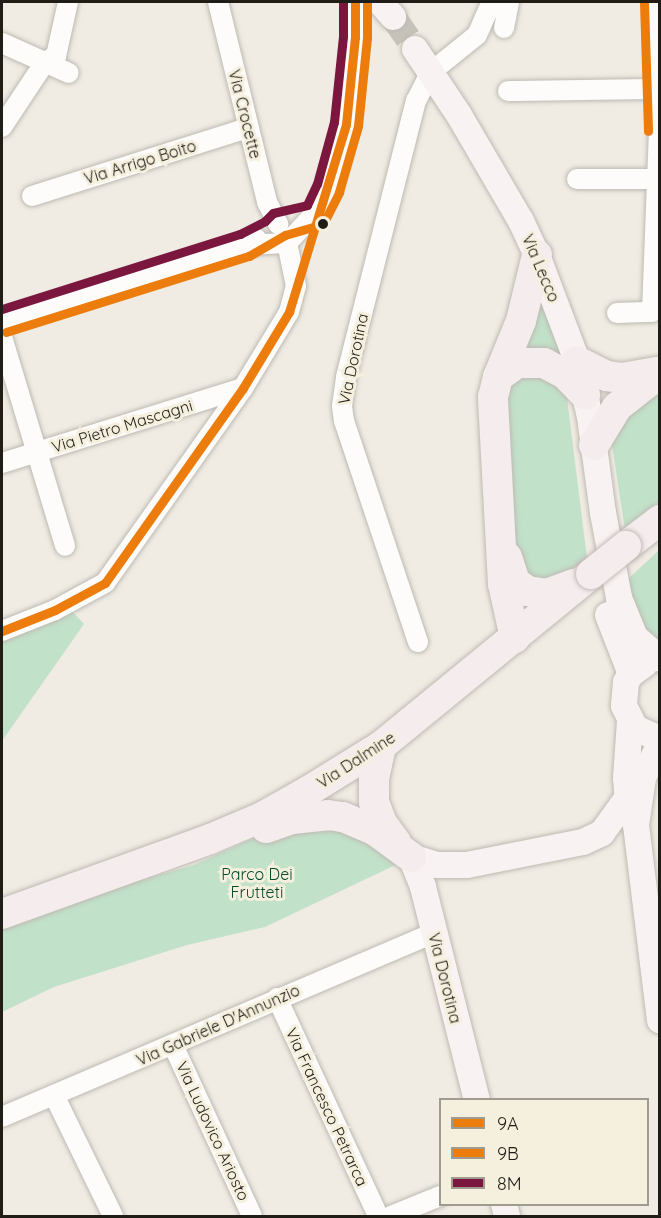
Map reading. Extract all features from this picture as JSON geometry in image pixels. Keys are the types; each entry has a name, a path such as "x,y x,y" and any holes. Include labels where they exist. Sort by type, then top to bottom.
{"highway":[{"path":"515,638 503,584 493,397 498,377 521,321 537,255"},
{"path":"577,362 606,376 622,378 660,372"},
{"path":"498,377 517,363 544,363 565,375 585,394"},
{"path":"594,445 617,407 660,372"},
{"name":"Via Dalmine","path":"2,914 158,860 262,817 381,746 660,520"},
{"path":"501,535 510,572 515,582 528,591 546,594 586,578"},
{"path":"381,746 376,766 374,802 388,834 411,857"},
{"path":"2,914 62,900 178,864 292,819 328,815 343,817 374,830 411,857"}],"main road":[{"name":"Via Lecco","path":"415,49 521,220 537,255 577,362 585,394 603,513 619,598 635,637 660,660"},
{"name":"Via Lecco","path":"603,513 605,606 631,674"},
{"path":"636,825 629,813 626,778 630,721 623,698 631,674 644,665 660,660"},
{"path":"630,721 642,733 660,739"},
{"path":"659,1007 636,825 643,778 660,744"},
{"path":"411,857 437,865 467,865 583,842 602,833 628,796"},
{"name":"Via Dorotina","path":"411,857 423,887 476,1098"}],"street":[{"path":"2,127 45,62 56,56 68,2"},
{"name":"Via Crocette","path":"2,632 55,610 105,583 243,388 295,296 296,286 282,234 267,202 218,2"},
{"path":"2,321 282,234 315,215 327,188 346,124 355,37 355,2"},
{"path":"431,72 477,35 492,2"},
{"path":"504,27 509,2"},
{"path":"617,313 652,312 659,131 656,2"},
{"path":"355,37 366,19 387,11"},
{"path":"2,43 69,73"},
{"name":"Via Dorotina","path":"418,642 344,421 342,406 346,377 416,102 431,72"},
{"path":"508,91 658,89"},
{"name":"Via Arrigo Boito","path":"32,196 248,128"},
{"path":"577,179 657,179"},
{"path":"2,337 64,546"},
{"name":"Via Pietro Mascagni","path":"2,464 243,388"},
{"name":"Via Gabriele D'Annunzio","path":"2,1117 434,933"},
{"name":"Via Francesco Petrarca","path":"277,998 378,1216"},
{"name":"Via Ludovico Ariosto","path":"173,1045 252,1216"},
{"path":"54,1095 113,1216"},
{"path":"391,1216 439,1197"}],"green space":[{"path":"538,268 580,381 513,359"},
{"path":"532,371 563,389 567,398 587,558 564,579 540,581 525,573 512,550 504,389"},
{"path":"659,382 659,502 625,530 611,438 616,425"},
{"path":"659,550 659,646 640,625 626,581"},
{"path":"71,610 84,624 2,741 2,641"},
{"name":"Parco Dei Frutteti","path":"324,824 406,860 265,927 187,945 54,987 2,1012 2,925 110,889 194,865 267,832"}],"tunnel":[{"path":"393,17 415,49"}],"transit line":[{"name":"8M","path":"2,309 240,234 265,221 273,213 307,205 317,184 334,122 343,36 343,2"},
{"name":"9A","path":"2,631 55,610 105,583 243,388 289,312 346,124 355,37 355,2"},
{"name":"9B","path":"6,332 249,256 285,235 323,224 339,192 358,126 367,38 367,2"},
{"name":"9B","path":"644,2 648,131"}]}
